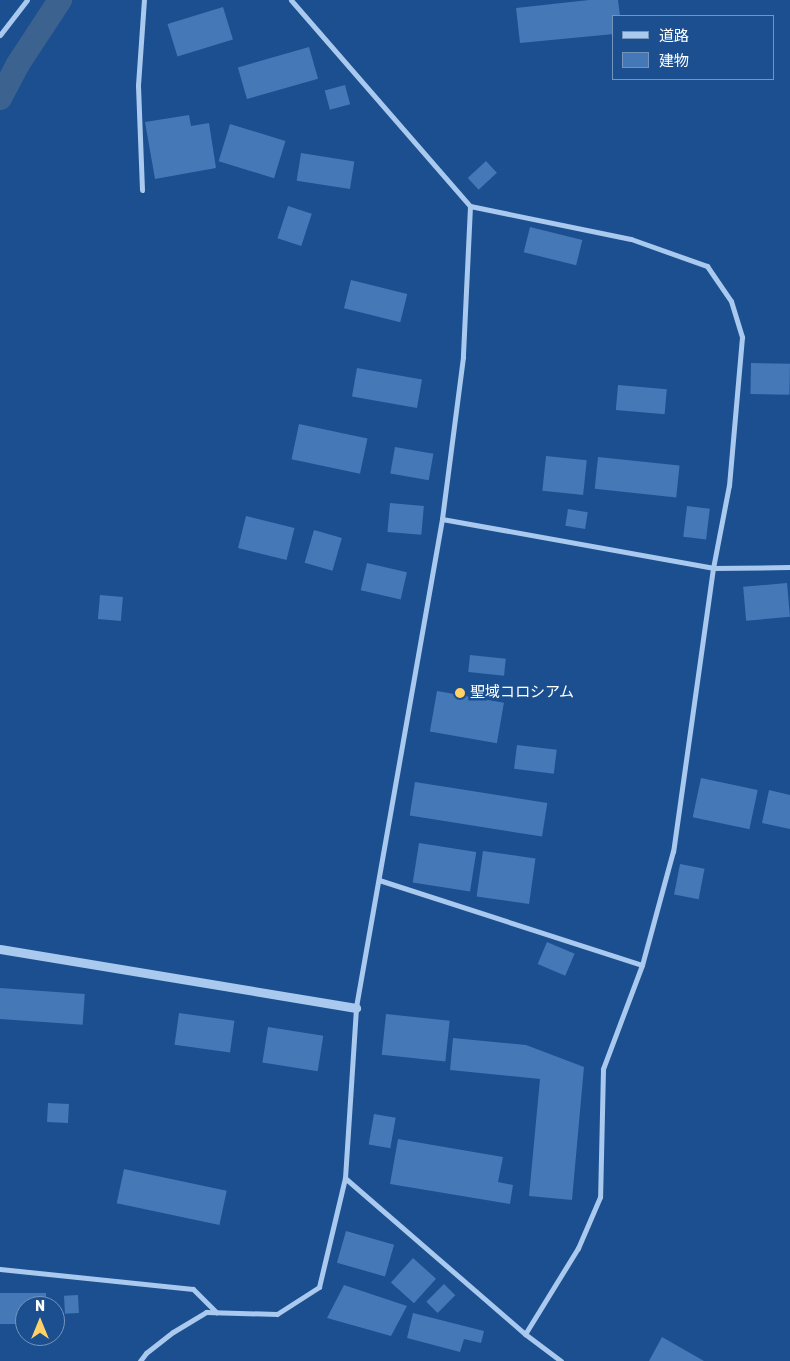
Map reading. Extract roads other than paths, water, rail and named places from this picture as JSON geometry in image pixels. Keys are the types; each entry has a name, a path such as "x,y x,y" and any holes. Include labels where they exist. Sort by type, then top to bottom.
{"street":[{"path":"0,35 27,0"},
{"path":"142,190 138,84 144,0"},
{"path":"291,0 470,206 631,239 707,266 731,302 742,337 740,385 729,485 713,568 673,851 642,965 603,1069 600,1197 578,1248 525,1334"},
{"path":"140,1361 146,1353 173,1332 206,1312 277,1314 319,1286 344,1178 356,1008 442,519 462,357 470,206"},
{"path":"442,519 713,568 790,567"},
{"path":"379,880 642,965"},
{"path":"0,949 356,1008"},
{"path":"344,1178 525,1334 562,1361"},
{"path":"0,1269 193,1289 216,1312"}],"waterway":[{"path":"0,98 18,64 60,0"}],"place":[{"name":"聖域コロシアム","path":"460,693"}]}
